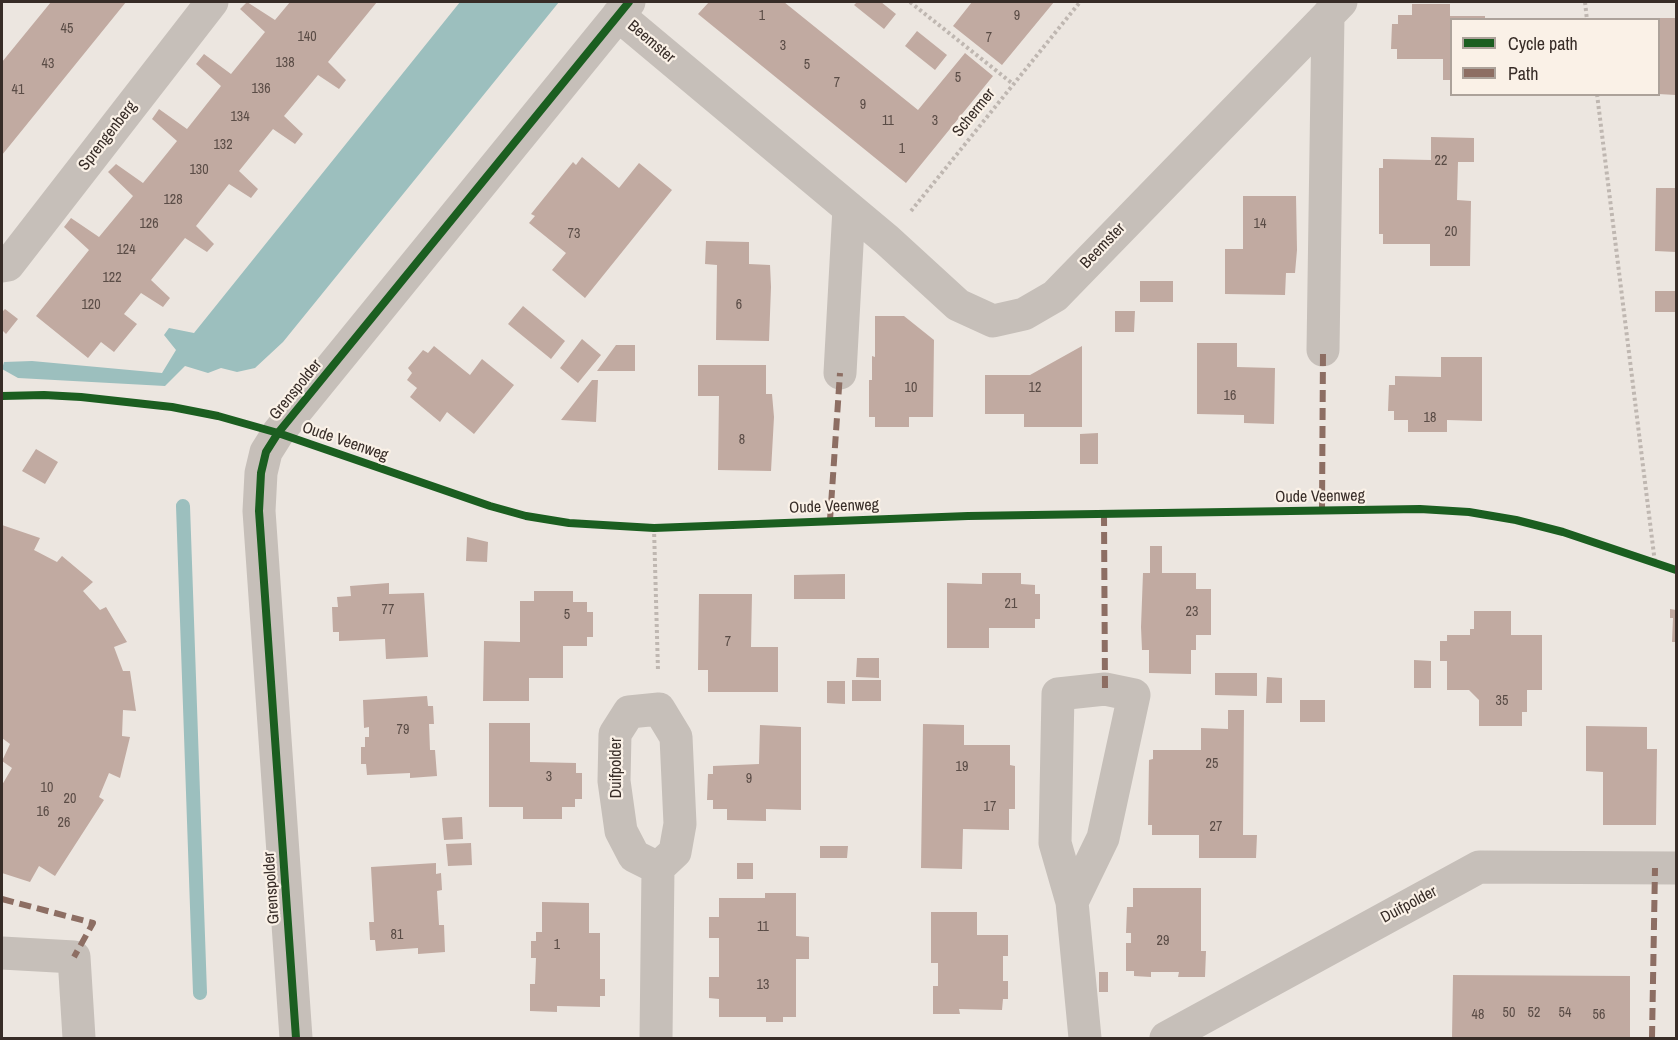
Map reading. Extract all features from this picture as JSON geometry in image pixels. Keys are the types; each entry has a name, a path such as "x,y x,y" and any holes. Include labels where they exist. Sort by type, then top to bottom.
{"street":[{"name":"Sprengenberg","path":"2,266 8,265 212,2"},
{"name":"Beemster","path":"624,8 958,305 993,321 1024,314 1055,296 1334,8"},
{"name":"Grenspolder","path":"296,1038 259,511 261,473 266,452 278,433 624,8"},
{"name":"Beemster","path":"1323,350 1334,8"},
{"path":"840,373 849,208"},
{"path":"1072,902 1103,837 1134,695 1105,688 1058,694 1055,843 1072,902 1085,1038"},
{"path":"656,1038 658,868 675,852 680,824 676,737 659,709"},
{"name":"Duifpolder","path":"658,868 634,856 621,831 614,781 615,734 620,726 629,712 659,709"},
{"name":"Duifpolder","path":"1181,1034 1479,867 1677,868"},
{"path":"2,953 74,957 79,1038"}],"path":[{"path":"910,2 1013,84"},
{"path":"1585,2 1587,18"},
{"path":"1596,96 1655,563"},
{"path":"644,528 666,528"},
{"path":"654,528 659,709"},
{"path":"1645,560 1666,567"}],"water":[{"path":"460,2 559,2 283,342 255,368 237,372 221,368 208,373 185,366 165,386 18,378 2,369 4,362 32,361 162,373 176,350 164,335 169,328 194,333"}],"building":[{"path":"51,2 126,2 2,155 2,62"},
{"path":"247,2 275,20 290,2 377,2 328,62 346,80 339,89 318,75 284,116 303,134 295,144 273,129 239,171 258,189 251,198 229,184 196,226 214,244 207,252 185,238 151,280 170,298 163,307 141,293 124,314 137,324 114,352 101,342 88,358 36,316 89,250 64,227 71,218 99,237 133,196 108,172 116,164 143,183 177,141 152,119 159,109 187,129 221,86 196,64 204,54 231,74 265,32 240,9"},
{"path":"709,2 784,2 918,110 965,53 993,76 906,183 698,14"},
{"path":"857,2 881,2 896,14 884,29 854,5"},
{"path":"972,2 1054,2 1002,65 953,26"},
{"path":"1412,4 1450,4 1450,16 1485,16 1485,18 1450,18 1450,80 1443,80 1443,59 1397,59 1397,49 1391,49 1392,24 1398,24 1398,15 1412,15"},
{"path":"1660,18 1676,18 1676,95 1660,94"},
{"path":"917,31 947,55 935,70 905,46"},
{"path":"1431,137 1474,138 1474,162 1458,162 1457,200 1471,201 1470,266 1430,266 1430,244 1383,244 1383,234 1379,234 1379,168 1383,168 1383,159 1431,160"},
{"path":"582,157 619,188 639,163 672,190 585,298 552,270 566,253 529,223 535,216 531,214 573,162 576,165"},
{"path":"1656,188 1676,188 1676,252 1655,251"},
{"path":"1243,196 1296,196 1295,273 1286,273 1285,295 1225,294 1225,249 1243,249"},
{"path":"706,241 749,242 749,264 770,265 769,341 716,340 717,265 705,264"},
{"path":"1140,281 1173,281 1173,302 1140,302"},
{"path":"1655,291 1676,291 1676,312 1655,312"},
{"path":"523,306 565,341 551,359 508,324"},
{"path":"5,309 18,319 6,334 2,330 2,312"},
{"path":"1115,311 1135,311 1134,332 1115,332"},
{"path":"875,316 904,316 934,340 933,417 909,417 909,427 875,427 875,417 869,417 869,380 872,380 872,356 875,357"},
{"path":"582,339 601,355 578,383 560,368"},
{"path":"1197,343 1237,343 1237,367 1275,368 1274,424 1244,423 1244,415 1197,414"},
{"path":"616,345 635,345 635,371 597,371"},
{"path":"434,346 470,375 482,359 514,385 474,434 447,412 440,422 410,397 417,388 407,380 412,373 408,368 423,350 428,353"},
{"path":"1082,346 1082,427 1024,427 1024,414 985,414 985,375 1030,375"},
{"path":"1441,357 1482,357 1482,421 1447,420 1447,432 1408,432 1408,420 1394,420 1394,411 1388,411 1389,385 1395,385 1395,376 1441,377"},
{"path":"698,365 766,365 766,394 772,394 774,417 771,471 718,470 719,396 698,396"},
{"path":"592,380 598,380 596,422 561,420"},
{"path":"1098,433 1098,464 1080,464 1080,434"},
{"path":"36,449 58,462 45,484 22,471"},
{"path":"2,525 40,538 34,550 57,562 62,556 93,582 83,591 100,610 106,607 127,642 114,647 123,671 130,671 136,711 123,710 122,736 130,737 120,778 109,773 99,797 104,800 55,876 39,866 30,882 2,873 2,785 12,768 2,761 10,744 2,738"},
{"path":"467,537 488,542 487,562 466,561"},
{"path":"1150,546 1162,546 1162,573 1196,573 1196,589 1211,589 1211,635 1196,635 1196,650 1191,650 1191,674 1149,673 1149,650 1142,650 1141,627 1143,573 1150,573"},
{"path":"982,573 1021,573 1021,584 1035,585 1035,594 1040,594 1040,619 1035,619 1035,628 989,628 989,648 947,648 947,583 982,584"},
{"path":"845,574 845,599 794,599 794,575"},
{"path":"389,583 389,594 424,593 428,657 386,659 385,639 339,641 339,632 333,632 332,607 338,607 337,597 351,596 350,586"},
{"path":"534,591 573,591 573,602 587,602 587,612 593,612 593,637 587,637 587,646 563,646 563,678 529,678 529,701 483,701 484,641 520,642 520,601 534,601"},
{"path":"699,594 752,594 751,647 778,647 778,692 708,692 708,670 698,670"},
{"path":"1670,609 1676,610 1676,642 1672,642 1673,618 1670,618"},
{"path":"1474,611 1511,611 1511,635 1542,635 1542,690 1527,690 1527,712 1522,712 1522,726 1479,726 1479,700 1469,690 1447,690 1447,661 1440,661 1440,641 1447,641 1447,635 1470,635 1470,629 1474,629"},
{"path":"857,658 879,658 879,678 856,677"},
{"path":"1414,660 1431,661 1431,688 1414,688"},
{"path":"1215,673 1257,673 1257,696 1215,695"},
{"path":"1267,677 1282,678 1282,703 1266,703"},
{"path":"852,680 881,680 881,701 852,701"},
{"path":"827,681 845,681 845,704 827,703"},
{"path":"427,696 428,706 433,706 434,724 429,724 430,750 435,750 437,776 410,778 410,773 367,775 366,764 361,764 361,747 365,747 365,737 369,737 369,727 364,728 363,700"},
{"path":"1300,700 1325,700 1325,722 1300,722"},
{"path":"1228,710 1244,710 1243,835 1257,835 1256,858 1199,858 1199,835 1152,835 1152,825 1148,825 1149,760 1153,759 1153,750 1201,750 1201,728 1228,729"},
{"path":"489,723 530,723 530,762 576,763 576,773 582,773 582,799 575,799 575,807 562,807 562,819 523,819 523,807 489,807"},
{"path":"923,724 964,725 964,745 1010,745 1010,765 1015,766 1015,809 1009,809 1009,830 963,829 962,869 921,868"},
{"path":"760,725 801,727 801,810 766,809 766,821 727,820 727,809 713,809 713,800 707,800 708,774 713,774 713,766 759,764"},
{"path":"1586,726 1647,727 1647,749 1657,749 1656,825 1603,825 1603,772 1586,771"},
{"path":"462,817 463,839 444,840 442,818"},
{"path":"471,843 472,865 448,866 446,844"},
{"path":"820,846 848,846 847,858 820,858"},
{"path":"436,863 436,874 441,873 442,890 437,891 439,925 444,925 445,952 418,954 418,948 376,951 375,940 370,940 369,922 374,922 371,867"},
{"path":"737,863 753,863 753,879 737,879"},
{"path":"1133,888 1201,888 1201,951 1206,951 1205,977 1178,977 1179,972 1151,972 1151,977 1134,976 1134,971 1126,971 1126,943 1131,943 1131,933 1126,933 1127,907 1133,907"},
{"path":"765,893 796,893 796,936 809,937 809,959 796,959 796,1017 783,1017 783,1022 766,1022 766,1017 719,1017 719,999 709,998 709,977 719,977 719,938 709,938 709,917 719,917 719,898 765,898"},
{"path":"542,902 589,903 589,933 600,933 600,979 605,979 605,996 600,996 600,1007 557,1006 557,1012 530,1011 530,984 535,984 536,958 531,958 531,941 536,941 536,932 542,932"},
{"path":"931,912 977,912 977,935 1008,935 1008,956 1003,956 1003,981 1008,981 1008,999 1003,999 1002,1010 959,1009 960,1014 933,1014 933,986 938,986 938,963 931,963"},
{"path":"1099,972 1108,972 1108,992 1099,992"},
{"path":"1453,975 1630,976 1630,1038 1452,1038"}],"waterway":[{"path":"183,506 200,993"}],"marked path":[{"path":"1322,510 1323,350"},
{"path":"830,520 840,373"},
{"path":"1104,514 1105,689"},
{"path":"1652,1038 1655,868"},
{"path":"2,899 93,923 74,957"}],"cycle path":[{"path":"296,1038 259,511 261,473 266,452 278,433 629,2"},
{"name":"Oude Veenweg","path":"2,396 81,397 172,407 218,416 278,433 490,506 526,516 569,523 654,528 968,516 1420,509 1469,512 1516,520 1563,532 1676,570"}]}
